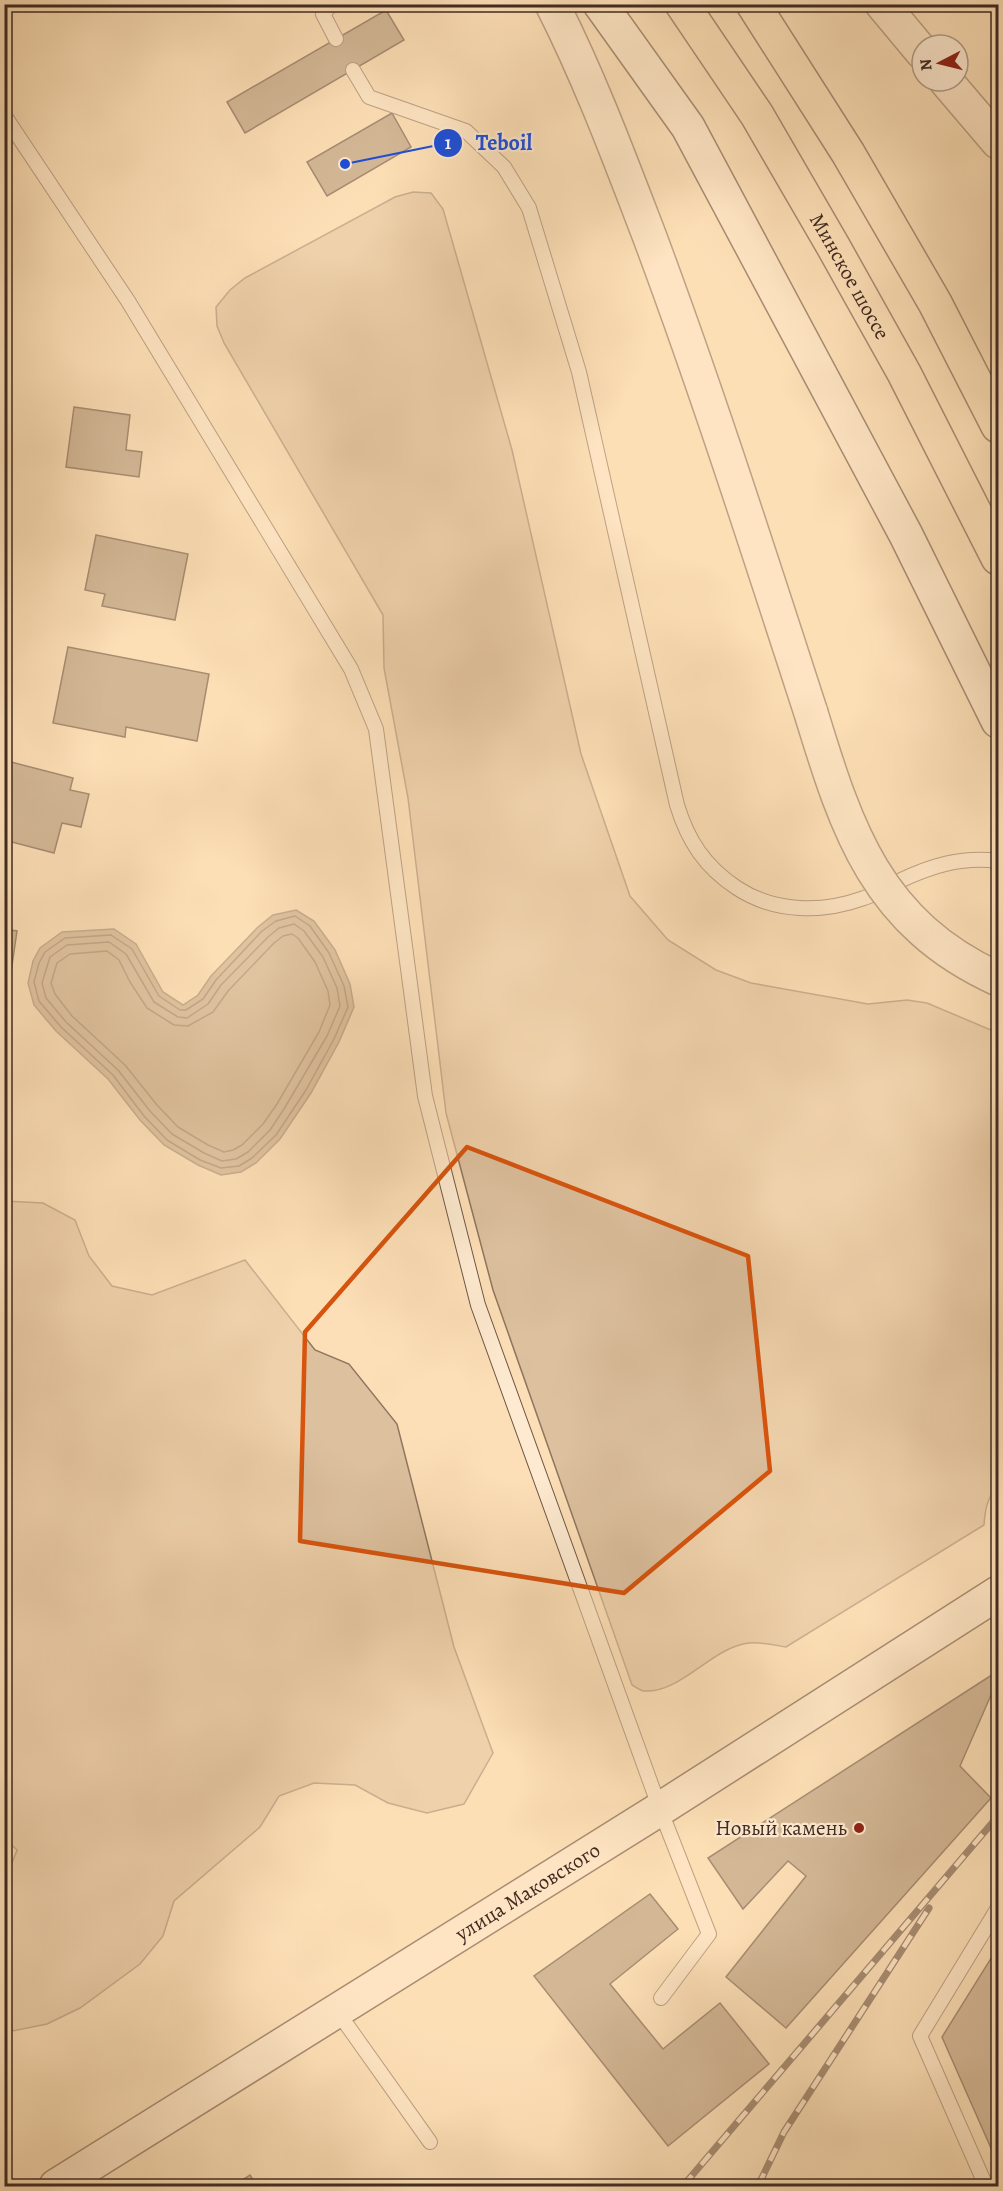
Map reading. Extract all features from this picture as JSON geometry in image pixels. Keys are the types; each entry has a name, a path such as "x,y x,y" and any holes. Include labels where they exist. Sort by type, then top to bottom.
{"highway":[{"name":"Минское шоссе","path":"682,4 757,115 833,246 909,383 999,558"},
{"path":"753,4 848,153 935,303 999,426"}],"main road":[{"path":"552,4 575,50 621,163 688,340 849,826 866,861 889,894 915,924 946,950 980,971 999,979"},
{"path":"600,4 688,127 906,535 999,721"},
{"path":"882,4 910,38"},
{"path":"956,93 999,142"},
{"name":"улица Маковского","path":"56,2187 660,1809 999,1593"}],"lane":[{"path":"332,4 323,14 336,39"},
{"path":"353,70 369,97 466,131 504,167 529,208 579,372 677,805 684,830 700,855 723,879 751,897 779,906 808,908 834,907 866,897 928,868 958,861 999,861"},
{"path":"4,115 128,302 351,669 376,729 425,1096 478,1305 660,1809 709,1934 661,1998"},
{"path":"986,2187 920,2036 999,1908"},
{"path":"337,2011 430,2142"}],"highlighted area":[{"path":"467,1147 748,1256 770,1471 624,1593 300,1541 305,1332"}],"shaded area":[{"path":"413,192 431,193 443,209 512,450 581,754 630,896 668,940 716,970 751,983 868,1004 907,1000 927,1003 998,1033 998,1276 993,1295 998,1306 998,1487 989,1499 984,1525 786,1647 754,1643 735,1646 722,1652 684,1678 658,1690 642,1691 632,1685 493,1290 446,1113 408,798 384,668 383,615 224,343 217,326 216,307 230,290 245,278 395,197"},
{"path":"4,1201 43,1203 75,1220 89,1256 112,1286 152,1295 245,1260 315,1350 349,1364 397,1424 454,1647 493,1753 464,1804 427,1813 388,1803 355,1785 314,1783 279,1796 260,1827 174,1901 163,1936 140,1964 80,2008 47,2024 13,2031 4,2012 5,1881 17,1850 4,1838"}],"water":[{"path":"296,910 314,921 335,950 350,984 354,1007 339,1042 311,1093 280,1139 256,1163 241,1172 221,1175 198,1165 164,1145 140,1120 108,1079 56,1031 34,1005 28,983 33,961 40,948 62,932 114,929 136,944 163,992 183,1005 198,995 211,976 258,927 273,915"}],"building":[{"path":"386,10 404,40 245,133 227,102"},
{"path":"392,113 411,147 327,196 307,162"},
{"path":"74,407 130,415 126,450 142,452 139,477 66,467"},
{"path":"96,535 188,554 175,620 102,606 105,594 85,590"},
{"path":"68,647 209,674 197,741 126,727 125,737 53,723"},
{"path":"11,762 73,778 70,790 89,794 81,827 62,823 54,853 4,840 4,790"},
{"path":"4,929 17,931 10,979 4,978"},
{"name":"Новый камень","path":"998,1671 998,1679 960,1766 991,1798 786,2028 726,1977 806,1876 788,1861 743,1909 708,1858"},
{"path":"650,1894 678,1929 610,1984 663,2049 720,2003 769,2064 668,2146 534,1976"},
{"path":"998,1947 998,2164 942,2037"},
{"path":"250,2175 257,2186 233,2186"}],"railway":[{"path":"683,2186 998,1816"},
{"path":"758,2186 784,2132 929,1908"}],"place":[{"name":"Teboil","path":"345,164"},
{"name":"Новый камень","path":"859,1828"}]}
